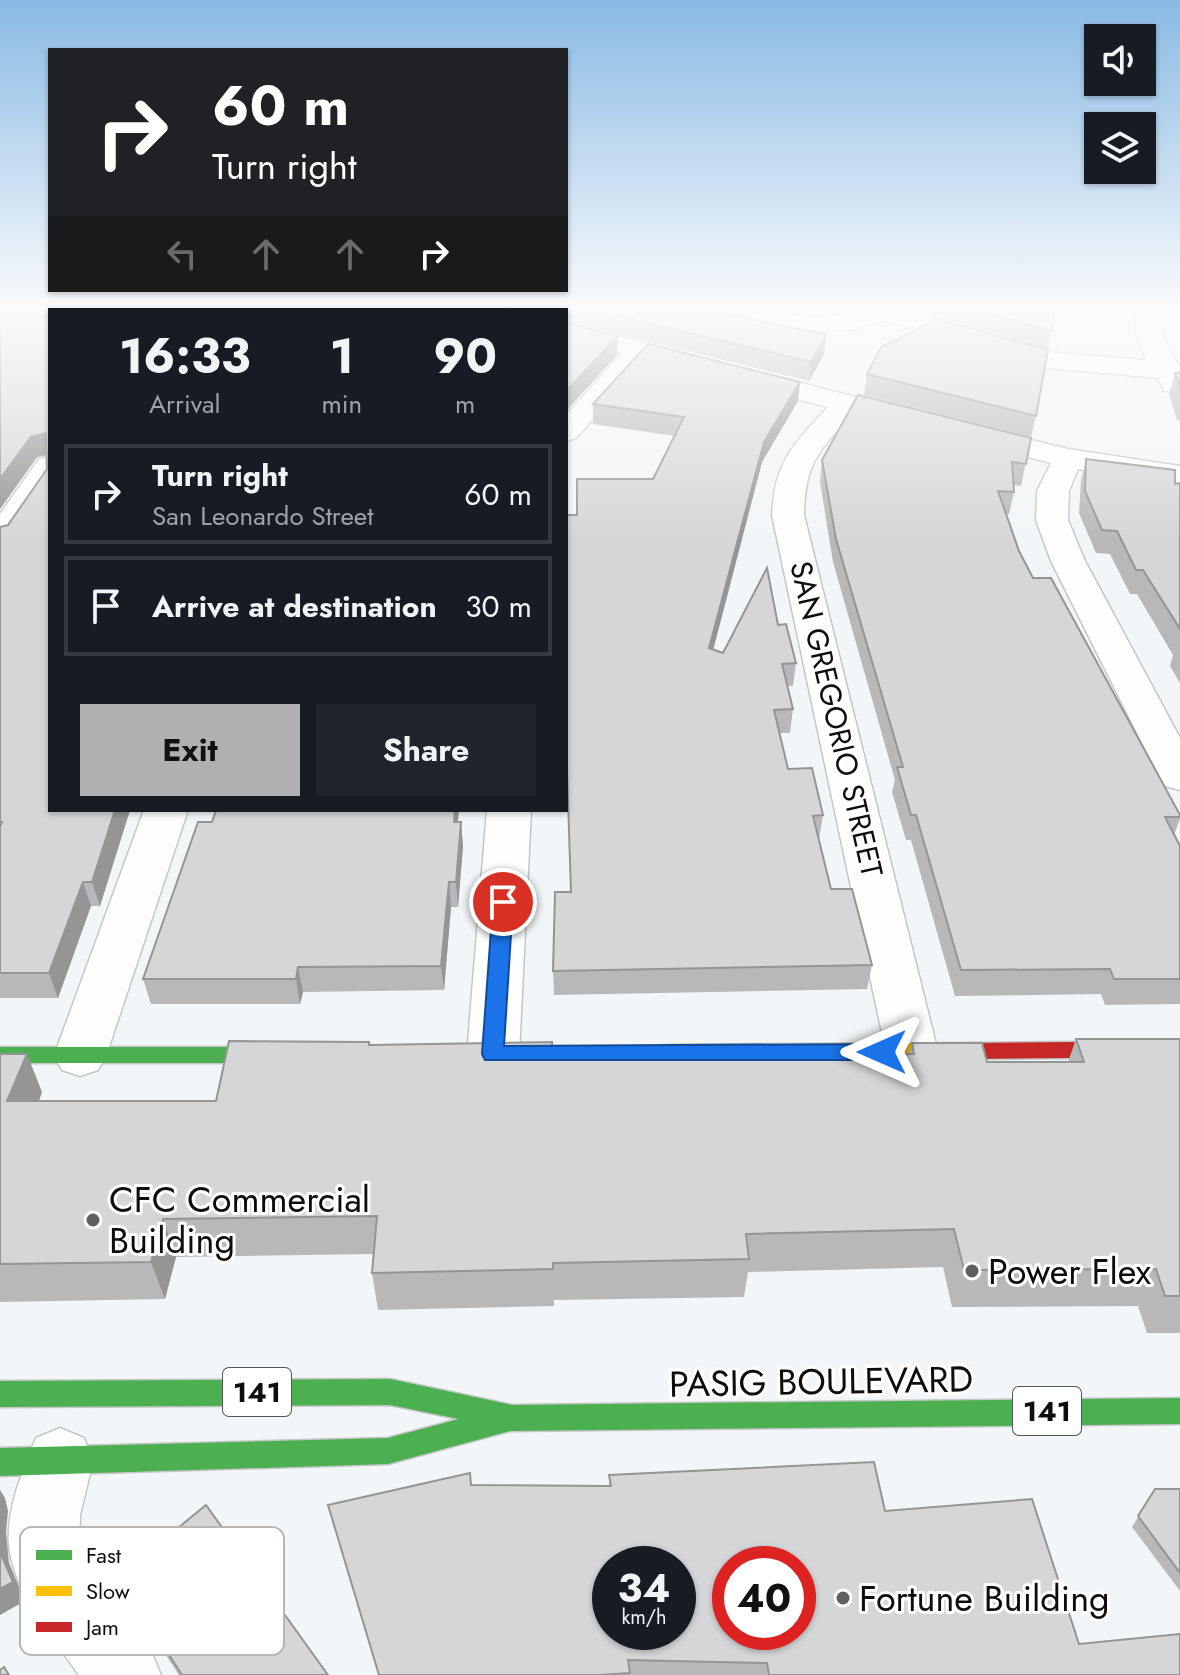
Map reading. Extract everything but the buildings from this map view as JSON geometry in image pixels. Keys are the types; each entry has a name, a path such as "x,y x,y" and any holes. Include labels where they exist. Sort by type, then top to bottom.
{"main road":[{"path":"648,1053 1180,1049"},
{"path":"0,1055 302,1055"},
{"name":"PASIG BOULEVARD","path":"0,1394 390,1392 512,1418 915,1411 1180,1411"},
{"name":"PASIG BOULEVARD","path":"30,1462 388,1451 512,1418"}],"street":[{"path":"568,430 608,385"},
{"path":"777,385 891,414"},
{"name":"SAN GREGORIO STREET","path":"847,403 810,443 789,480 788,515 912,1052"},
{"path":"950,429 1068,458 1180,475"},
{"path":"1068,458 1053,491 1052,520 1068,561 1180,777"},
{"path":"0,538 48,468"},
{"path":"80,1056 165,812"},
{"path":"493,1054 509,812"},
{"path":"30,1462 46,1515 45,1527"},
{"path":"110,1655 124,1675"}],"traffic: fast":[{"path":"0,1055 286,1055"},
{"path":"0,1394 390,1392 512,1418 1180,1411"},
{"path":"0,1462 388,1451 502,1421"}],"traffic: slow":[{"path":"666,1053 970,1051"}],"traffic: jam":[{"path":"970,1051 1180,1049"}],"place":[{"name":"CFC Commercial Building","path":"93,1220"},
{"name":"Power Flex","path":"972,1271"},
{"name":"Fortune Building","path":"843,1598"}],"route":[{"path":"503,902 493,1054 882,1052"}]}
